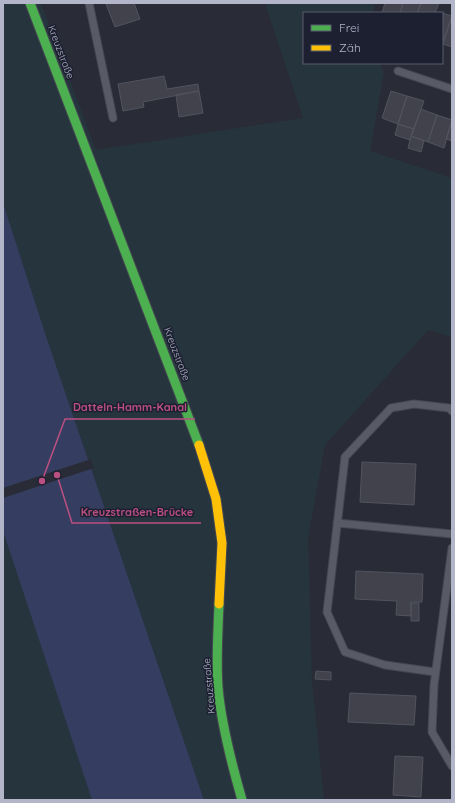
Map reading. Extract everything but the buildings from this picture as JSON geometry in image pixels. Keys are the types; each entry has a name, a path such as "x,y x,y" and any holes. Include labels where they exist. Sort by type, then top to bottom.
{"street":[{"name":"Kreuzstraße","path":"30,3 195,432 216,499 222,543 217,655 218,688 231,760 242,800"}],"lane":[{"path":"89,3 113,118"},
{"path":"398,71 452,89"},
{"path":"435,672 385,665 345,652 327,612 345,457 391,408 414,404 449,408 452,411"},
{"path":"337,523 452,534"},
{"path":"452,548 435,672 432,732 452,766"}],"shaded area":[{"path":"3,3 41,3 96,150 303,118 265,3 375,3 373,12 303,12 303,64 380,64 384,72 370,151 452,178 452,337 428,330 325,445 308,538 312,681 324,800 204,800 47,339 3,203"},
{"path":"3,531 10,552 92,800 3,800"}],"water":[{"path":"3,203 47,339 204,800 92,800 3,531"}],"pier":[{"path":"91,459 94,468 3,498 3,488"}],"traffic: fast":[{"path":"30,3 199,445"},
{"path":"219,604 217,646 219,701 227,744 242,800"}],"traffic: slow":[{"path":"199,445 216,499 222,543 219,604"}],"place":[{"name":"Kreuzstraßen-Brücke","path":"57,475"},
{"name":"Datteln-Hamm-Kanal","path":"42,481"}]}
